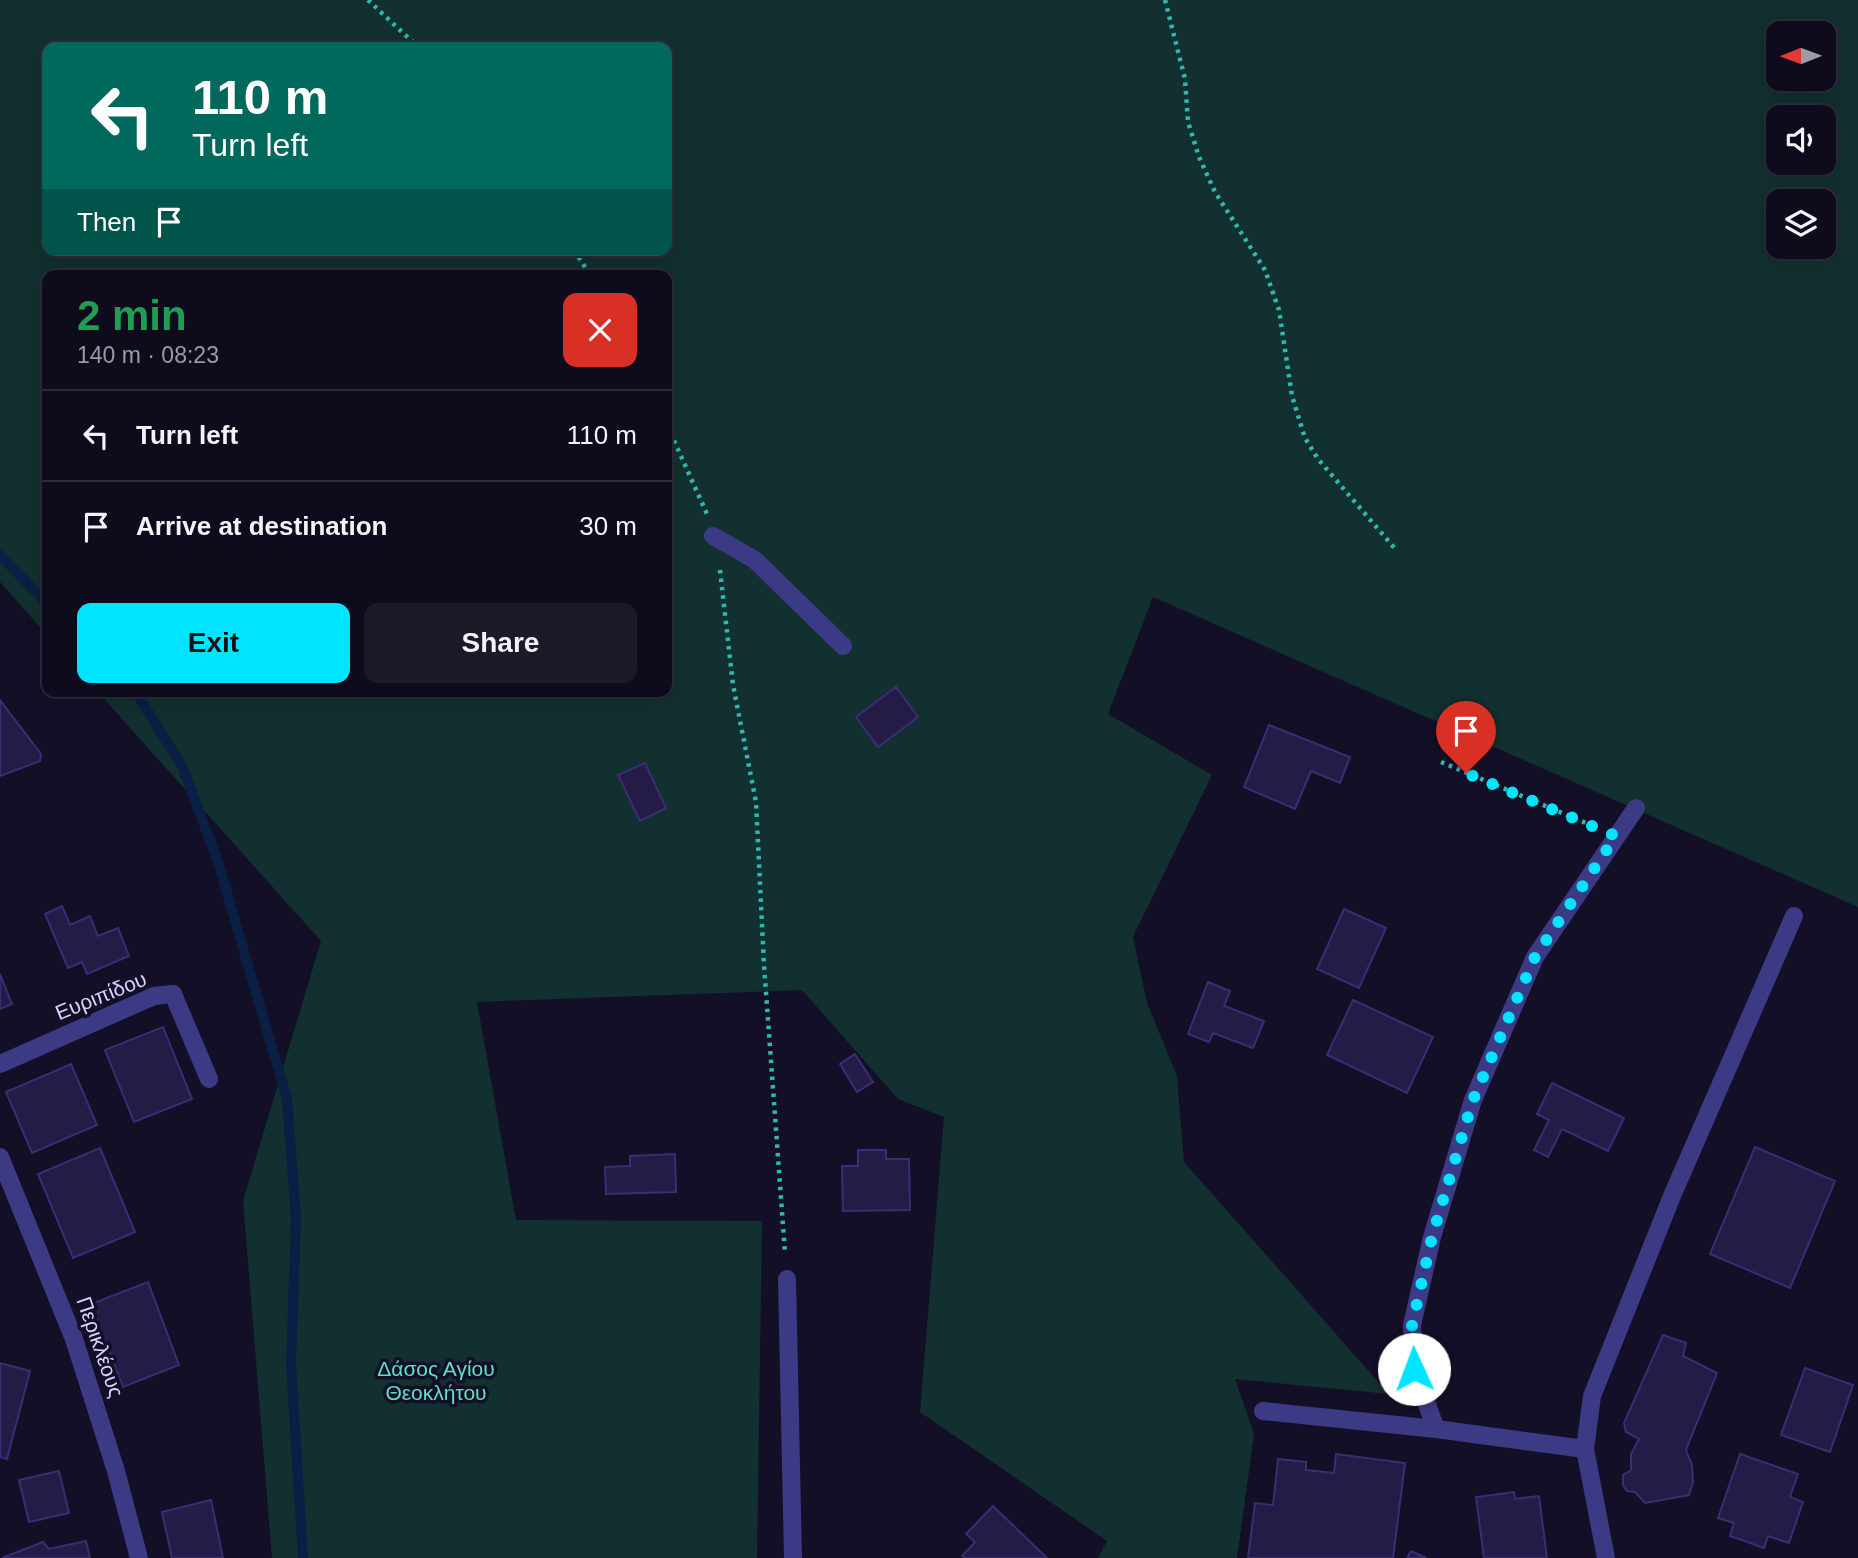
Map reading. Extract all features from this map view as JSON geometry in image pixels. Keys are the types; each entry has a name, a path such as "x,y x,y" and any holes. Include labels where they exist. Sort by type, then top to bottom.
{"street":[{"path":"713,536 755,560 843,646"},
{"path":"1436,1429 1414,1369 1412,1325 1432,1237 1469,1112 1535,957 1636,808"},
{"path":"1606,1558 1585,1449 1592,1396 1672,1196 1794,916"},
{"name":"Ευριπίδου","path":"0,1064 154,996 173,994 209,1079"},
{"name":"Περικλέους","path":"0,1157 43,1257 74,1339 102,1424 138,1558"},
{"path":"787,1279 793,1558"},
{"path":"1263,1410 1585,1449"}],"path":[{"path":"368,0 413,42"},
{"path":"1165,0 1185,79 1188,122 1199,157 1215,192 1265,270 1279,310 1292,396 1305,438 1318,459 1397,551"},
{"path":"672,436 705,509 718,553 733,685 757,802 764,965 787,1279"},
{"path":"1441,762 1616,836"}],"green space":[{"name":"Δάσος Αγίου Θεοκλήτου","path":"0,0 1858,0 1858,907 1153,597 1108,714 1212,775 1133,937 1147,1003 1177,1076 1184,1162 1389,1394 1235,1379 1254,1434 1237,1558 1098,1558 1107,1541 920,1412 944,1117 898,1099 802,990 477,1002 516,1220 762,1221 757,1558 272,1558 243,1201 321,941 102,697 672,697 672,270 42,270 42,629 0,582"}],"building":[{"path":"896,687 918,717 878,747 856,717"},
{"path":"0,700 41,754 40,761 0,776"},
{"path":"1269,725 1350,757 1340,783 1311,771 1295,809 1244,787"},
{"path":"645,763 666,808 640,821 618,775"},
{"path":"62,906 70,925 90,916 98,936 118,928 129,956 87,974 82,962 68,968 45,914"},
{"path":"1344,909 1386,928 1359,988 1317,969"},
{"path":"0,974 12,1004 0,1009"},
{"path":"1208,982 1230,991 1224,1006 1264,1021 1253,1048 1213,1033 1209,1042 1188,1034"},
{"path":"1353,1000 1433,1037 1407,1093 1327,1055"},
{"path":"163,1027 192,1099 134,1122 105,1050"},
{"path":"855,1054 873,1082 857,1092 840,1064"},
{"path":"71,1064 97,1125 32,1153 6,1092"},
{"path":"1552,1083 1624,1118 1608,1151 1562,1129 1548,1157 1534,1150 1549,1120 1537,1114"},
{"path":"1755,1147 1835,1181 1790,1288 1710,1254"},
{"path":"100,1148 135,1232 73,1258 38,1174"},
{"path":"858,1150 886,1150 886,1159 909,1159 910,1210 843,1211 842,1166 858,1166"},
{"path":"675,1154 676,1192 606,1194 605,1167 630,1166 630,1156"},
{"path":"148,1282 179,1365 123,1387 91,1304"},
{"path":"1663,1335 1686,1343 1683,1356 1717,1373 1686,1450 1692,1465 1693,1482 1689,1495 1645,1503 1635,1492 1627,1491 1623,1485 1623,1475 1631,1470 1631,1454 1639,1439 1626,1432 1624,1423"},
{"path":"0,1363 30,1371 7,1459 0,1457"},
{"path":"1805,1368 1853,1385 1830,1452 1781,1435"},
{"path":"1336,1454 1405,1463 1393,1558 1248,1558 1255,1503 1273,1505 1278,1459 1306,1462 1306,1470 1334,1473"},
{"path":"1740,1454 1798,1474 1790,1497 1803,1502 1789,1543 1768,1536 1764,1548 1730,1536 1734,1523 1718,1518"},
{"path":"59,1471 69,1513 29,1522 19,1480"},
{"path":"1514,1492 1515,1499 1539,1496 1547,1558 1484,1558 1476,1497"},
{"path":"211,1500 223,1558 172,1558 162,1512"},
{"path":"993,1506 1047,1558 964,1558 962,1556 975,1542 966,1534"},
{"path":"86,1541 90,1558 2,1558 43,1542 49,1549"},
{"path":"1411,1551 1426,1558 1407,1558"}],"waterway":[{"path":"0,555 42,598"},
{"path":"139,697 182,766 218,862 287,1099 296,1217 291,1365 303,1558"}],"route":[{"path":"1414,1369 1412,1325 1432,1237 1473,1100 1535,957 1616,836 1466,773"}]}
